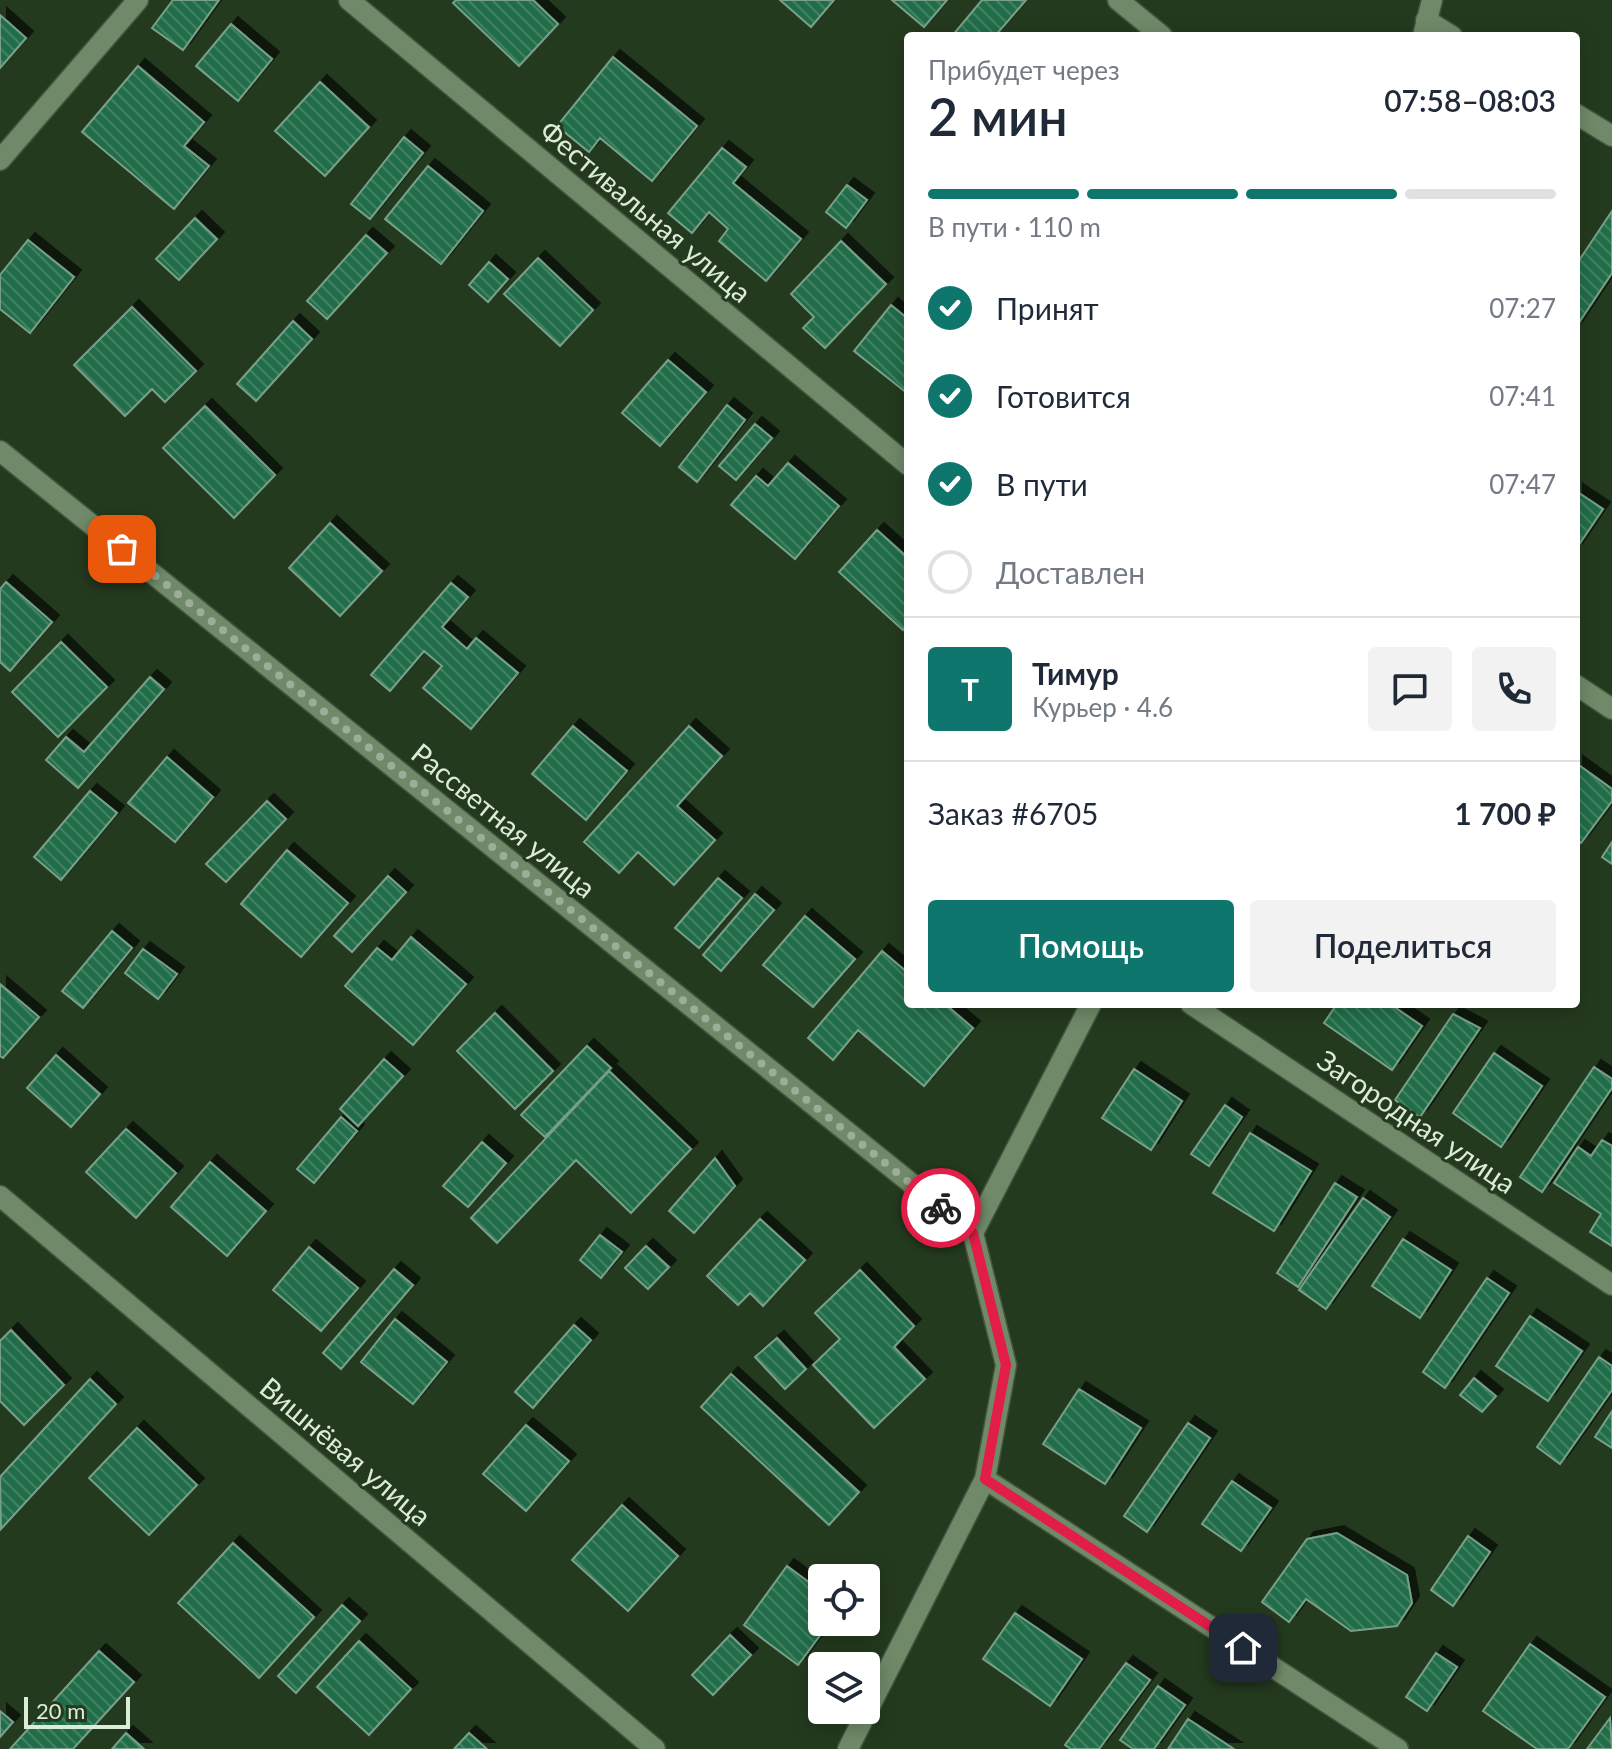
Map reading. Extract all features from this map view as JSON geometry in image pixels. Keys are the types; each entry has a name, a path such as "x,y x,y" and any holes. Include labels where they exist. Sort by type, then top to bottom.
{"street":[{"path":"0,160 138,0"},
{"name":"Фестивальная улица","path":"349,0 904,462"},
{"path":"1118,0 1157,32"},
{"path":"1425,28 1432,0"},
{"path":"1580,116 1612,136"},
{"name":"Рассветная улица","path":"0,451 973,1233"},
{"path":"1580,688 1612,709"},
{"path":"848,1749 985,1479 1006,1365 973,1233 1089,1008"},
{"name":"Загородная улица","path":"1197,1008 1612,1285"},
{"name":"Вишнёвая улица","path":"0,1196 655,1749"},
{"path":"985,1479 1398,1749"}],"building":[{"path":"173,0 219,0 183,50 152,28"},
{"path":"456,0 533,0 558,24 519,66 453,3"},
{"path":"780,0 834,0 811,27"},
{"path":"892,0 947,0 924,27"},
{"path":"982,0 1026,0 998,32 955,32"},
{"path":"0,15 26,38 0,68"},
{"path":"231,24 272,59 238,101 196,66"},
{"path":"613,57 697,126 652,181 600,138 589,152 557,126"},
{"path":"138,66 204,122 184,146 209,166 174,209 82,132"},
{"path":"320,82 369,127 325,176 275,131"},
{"path":"404,137 423,153 370,219 351,204"},
{"path":"722,148 746,167 733,183 801,239 766,281 719,241 728,229 709,212 692,233 668,213"},
{"path":"428,166 483,211 441,264 385,219"},
{"path":"847,185 867,200 846,228 826,212"},
{"path":"1612,211 1612,273 1580,321 1580,259"},
{"path":"195,218 217,239 179,280 156,259"},
{"path":"366,235 387,253 327,319 307,301"},
{"path":"28,240 74,277 30,333 0,309 0,275"},
{"path":"841,241 886,284 825,348 803,328 814,317 791,294"},
{"path":"538,258 593,310 560,346 504,294"},
{"path":"489,262 508,279 488,302 469,285"},
{"path":"891,305 904,316 904,391 854,351"},
{"path":"132,307 196,371 165,402 152,389 125,416 74,365"},
{"path":"293,321 312,339 256,401 237,384"},
{"path":"668,360 706,392 660,446 622,413"},
{"path":"727,405 745,420 697,482 679,467"},
{"path":"205,406 275,475 234,518 163,448"},
{"path":"755,424 772,438 736,480 719,466"},
{"path":"788,463 839,506 795,559 731,505 756,476 768,486"},
{"path":"1580,494 1603,509 1580,543"},
{"path":"330,523 382,571 340,616 289,568"},
{"path":"877,530 904,554 904,629 903,630 839,572"},
{"path":"6,582 52,622 10,671 0,662 0,589"},
{"path":"451,583 468,597 442,627 467,649 476,638 518,673 471,729 423,688 442,666 424,651 390,691 371,675"},
{"path":"61,642 107,687 58,737 12,692"},
{"path":"150,677 164,689 78,788 46,760 66,737 84,752"},
{"path":"573,726 627,771 586,820 532,774"},
{"path":"689,726 722,756 677,806 715,840 674,885 638,852 619,873 584,842"},
{"path":"167,757 213,797 175,842 128,803"},
{"path":"1580,766 1612,789 1612,801 1581,843"},
{"path":"90,791 117,813 61,880 34,857"},
{"path":"267,801 286,819 226,882 206,864"},
{"path":"1612,842 1612,864 1602,857"},
{"path":"287,850 348,903 301,957 241,904"},
{"path":"388,876 406,892 352,952 334,936"},
{"path":"718,878 742,898 699,948 675,928"},
{"path":"755,894 774,910 721,971 703,955"},
{"path":"805,916 855,959 813,1007 763,965"},
{"path":"112,931 132,948 83,1008 62,991"},
{"path":"411,937 466,984 413,1045 345,986 377,948 392,960"},
{"path":"143,949 177,974 158,999 125,973"},
{"path":"882,951 904,970 904,1008 950,1008 973,1028 924,1086 858,1030 833,1060 808,1038"},
{"path":"0,984 39,1017 3,1058 0,1056"},
{"path":"1334,1008 1396,1008 1422,1026 1392,1070 1324,1023"},
{"path":"495,1013 553,1071 515,1109 457,1051"},
{"path":"1453,1014 1480,1028 1420,1117 1395,1100"},
{"path":"587,1046 611,1068 545,1137 521,1115"},
{"path":"1494,1053 1542,1086 1501,1147 1453,1113"},
{"path":"56,1055 100,1094 71,1127 27,1088"},
{"path":"384,1059 403,1076 358,1126 340,1109"},
{"path":"1594,1067 1612,1079 1612,1088 1542,1192 1520,1177"},
{"path":"1134,1069 1182,1101 1151,1150 1102,1118"},
{"path":"609,1071 691,1149 631,1213 576,1160 497,1243 471,1218"},
{"path":"1225,1105 1242,1117 1209,1166 1191,1154"},
{"path":"341,1117 357,1131 314,1183 297,1169"},
{"path":"126,1129 176,1173 136,1218 86,1172"},
{"path":"1250,1133 1311,1171 1274,1231 1213,1193"},
{"path":"1602,1140 1612,1146 1612,1246 1590,1232 1601,1214 1554,1183 1578,1147 1591,1156"},
{"path":"482,1142 506,1163 468,1207 443,1186"},
{"path":"715,1158 735,1186 694,1233 669,1211"},
{"path":"210,1162 266,1211 227,1256 171,1207"},
{"path":"1335,1183 1357,1197 1298,1287 1277,1273"},
{"path":"1363,1198 1390,1217 1326,1309 1299,1290"},
{"path":"760,1219 805,1260 763,1306 750,1293 738,1305 707,1276"},
{"path":"600,1235 622,1252 601,1278 580,1260"},
{"path":"1403,1239 1451,1270 1420,1318 1372,1286"},
{"path":"646,1246 669,1267 648,1289 625,1268"},
{"path":"309,1247 358,1288 321,1331 273,1290"},
{"path":"394,1269 413,1285 341,1369 323,1353"},
{"path":"860,1270 914,1326 894,1347 925,1379 874,1428 813,1365 840,1339 815,1313"},
{"path":"1487,1278 1509,1293 1445,1388 1423,1372"},
{"path":"1530,1316 1582,1351 1548,1401 1496,1366"},
{"path":"395,1319 447,1362 413,1404 361,1362"},
{"path":"574,1325 591,1340 533,1408 515,1392"},
{"path":"11,1330 64,1385 24,1425 0,1401 0,1341"},
{"path":"777,1338 806,1369 785,1389 755,1357"},
{"path":"1599,1357 1612,1366 1612,1390 1560,1464 1537,1447"},
{"path":"731,1374 859,1492 829,1525 701,1407"},
{"path":"1474,1378 1496,1396 1482,1412 1460,1395"},
{"path":"90,1379 116,1404 1,1529 0,1477"},
{"path":"1079,1389 1141,1428 1105,1484 1043,1444"},
{"path":"1612,1411 1612,1448 1595,1437"},
{"path":"1188,1423 1210,1438 1147,1532 1124,1516"},
{"path":"526,1425 569,1461 526,1511 483,1474"},
{"path":"137,1428 197,1485 149,1535 89,1478"},
{"path":"1232,1481 1271,1508 1241,1551 1202,1524"},
{"path":"622,1505 678,1556 628,1611 572,1560"},
{"path":"1337,1533 1407,1575 1412,1603 1397,1626 1351,1631 1306,1599 1289,1622 1262,1602 1307,1539"},
{"path":"1468,1536 1490,1552 1453,1606 1431,1590"},
{"path":"233,1543 314,1617 259,1678 178,1603"},
{"path":"787,1566 808,1582 808,1636 820,1636 798,1665 744,1625"},
{"path":"342,1605 360,1621 296,1693 278,1676"},
{"path":"1015,1613 1082,1659 1050,1706 983,1659"},
{"path":"730,1635 751,1655 713,1695 692,1675"},
{"path":"359,1641 411,1689 369,1735 317,1687"},
{"path":"1530,1644 1605,1697 1568,1749 1537,1749 1483,1711"},
{"path":"99,1651 134,1682 73,1749 10,1749"},
{"path":"1436,1653 1457,1667 1427,1711 1406,1697"},
{"path":"1126,1663 1150,1680 1099,1749 1071,1749 1065,1745"},
{"path":"1158,1686 1185,1705 1154,1749 1133,1749 1120,1740"},
{"path":"0,1711 13,1722 0,1737"},
{"path":"1610,1718 1612,1749 1587,1749"},
{"path":"1188,1719 1234,1749 1168,1749"},
{"path":"126,1733 144,1749 112,1749"},
{"path":"469,1733 487,1749 454,1749"}],"way so far":[{"path":"122,549 941,1208"}],"route":[{"path":"941,1208 973,1233 1006,1365 985,1479 1243,1648"}]}
